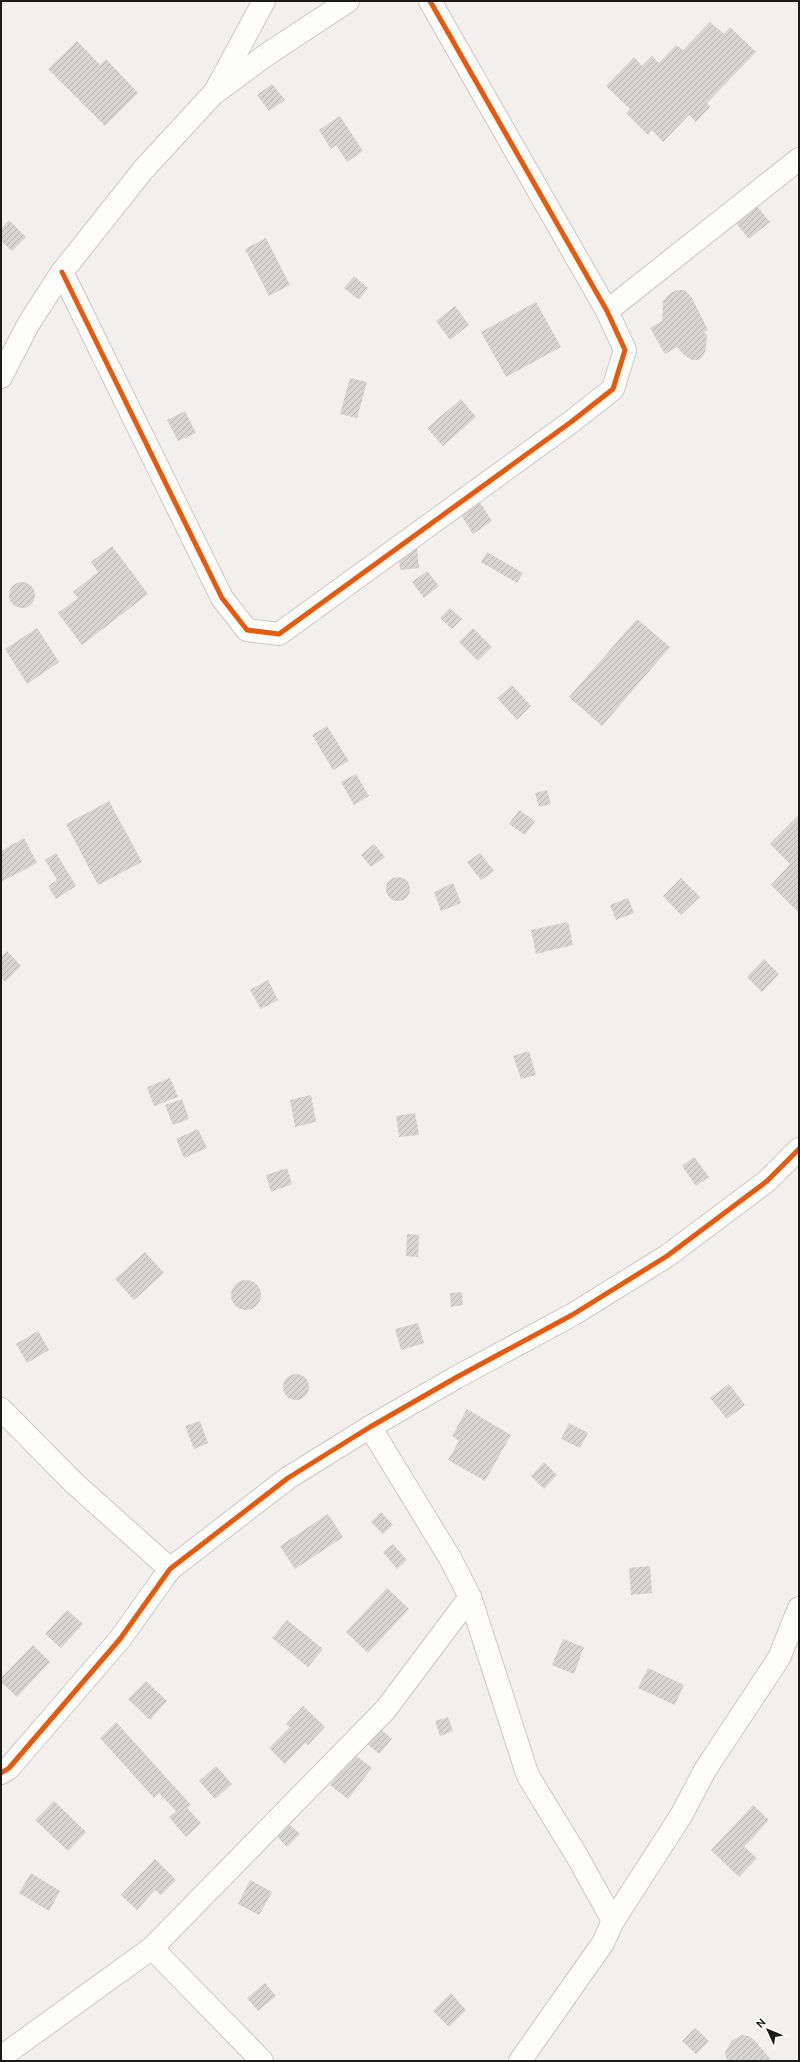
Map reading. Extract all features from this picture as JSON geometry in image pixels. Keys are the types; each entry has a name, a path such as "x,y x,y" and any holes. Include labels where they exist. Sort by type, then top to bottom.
{"street":[{"path":"213,94 264,1"},
{"path":"1,377 29,323 62,272 143,170 213,94 269,53 348,1"},
{"path":"62,272 222,598 248,630 279,634 571,422 613,389 625,350 608,311 430,1"},
{"path":"608,311 799,160"},
{"path":"1,1773 9,1768 120,1639 170,1569 288,1478 370,1427 457,1377 572,1315 667,1256 767,1180 799,1149"},
{"path":"1,1409 74,1483 170,1569"},
{"path":"370,1427 450,1558 470,1597 528,1776 577,1856 613,1921"},
{"path":"1,2057 152,1948 386,1708 470,1597"},
{"path":"520,2061 603,1943 613,1921 682,1814 706,1770 789,1657 799,1608"},
{"path":"152,1948 262,2061"}],"building":[{"path":"710,22 724,34 730,27 756,52 707,103 710,107 696,122 689,115 663,142 652,130 648,135 626,113 630,109 606,86 634,57 642,66 652,56 659,63 676,45 683,50"},
{"path":"77,41 100,65 106,59 138,93 105,126 48,69"},
{"path":"272,84 285,100 269,111 257,95"},
{"path":"340,116 363,151 347,162 336,145 331,149 319,130"},
{"path":"755,204 770,222 749,239 735,222"},
{"path":"9,220 26,237 12,251 1,241 1,229"},
{"path":"266,238 290,285 269,296 245,249"},
{"path":"354,276 368,288 359,300 344,288"},
{"path":"677,290 685,290 692,298 708,330 704,332 707,336 704,355 699,360 692,360 683,354 677,347 665,354 650,328 662,321 663,301 670,293"},
{"path":"536,302 561,347 506,377 481,332"},
{"path":"455,306 469,325 450,340 436,321"},
{"path":"350,378 367,382 357,418 340,414"},
{"path":"461,399 476,417 443,446 427,428"},
{"path":"185,411 196,433 178,441 167,420"},
{"path":"475,495 492,521 473,534 456,507"},
{"path":"112,546 148,594 82,645 58,613 78,598 73,592 98,572 91,562"},
{"path":"417,549 419,568 400,570 398,551"},
{"path":"487,552 523,573 517,583 481,562"},
{"path":"427,571 439,586 424,598 412,582"},
{"path":"22,582 31,586 35,595 31,604 22,608 13,604 9,595 13,586"},
{"path":"450,608 462,619 452,629 440,618"},
{"path":"637,619 670,647 602,726 569,697"},
{"path":"37,628 59,662 27,684 5,649"},
{"path":"473,628 492,647 478,661 459,642"},
{"path":"512,685 531,706 517,720 497,698"},
{"path":"327,726 349,761 333,770 312,735"},
{"path":"356,774 369,796 354,805 341,782"},
{"path":"547,790 551,804 539,807 535,793"},
{"path":"109,801 142,862 98,885 66,824"},
{"path":"519,810 535,821 525,835 509,824"},
{"path":"799,815 799,913 771,885 790,864 770,844"},
{"path":"24,838 37,863 1,882 1,851"},
{"path":"374,844 385,857 371,867 361,855"},
{"path":"56,853 76,886 56,899 48,886 57,880 45,860"},
{"path":"480,853 494,871 481,880 467,862"},
{"path":"398,877 403,878 409,884 409,894 403,900 398,901 393,900 387,894 386,889 387,884 393,878"},
{"path":"681,878 700,897 681,915 663,896"},
{"path":"453,883 461,903 441,911 434,892"},
{"path":"628,898 634,913 616,920 610,905"},
{"path":"568,922 573,945 536,954 531,930"},
{"path":"7,951 21,966 5,982 1,978 1,957"},
{"path":"764,959 779,974 762,992 747,977"},
{"path":"268,980 278,1000 261,1009 250,990"},
{"path":"529,1051 536,1075 521,1079 513,1056"},
{"path":"170,1078 178,1097 154,1106 147,1087"},
{"path":"311,1095 316,1122 295,1127 290,1100"},
{"path":"182,1099 189,1119 173,1125 165,1105"},
{"path":"415,1113 419,1135 399,1137 396,1116"},
{"path":"198,1129 207,1148 184,1158 176,1139"},
{"path":"694,1157 709,1177 696,1186 682,1166"},
{"path":"287,1168 292,1184 271,1192 266,1175"},
{"path":"407,1234 419,1235 418,1257 406,1256"},
{"path":"145,1252 164,1273 134,1300 115,1279"},
{"path":"246,1280 252,1281 260,1289 260,1301 252,1309 246,1310 240,1309 232,1301 231,1295 232,1289 240,1281"},
{"path":"462,1292 463,1305 451,1307 450,1293"},
{"path":"418,1323 424,1343 401,1350 395,1329"},
{"path":"38,1331 49,1350 27,1363 16,1344"},
{"path":"296,1374 305,1378 309,1387 305,1396 296,1400 287,1396 283,1387 287,1378"},
{"path":"729,1384 745,1405 727,1419 710,1398"},
{"path":"467,1409 511,1435 485,1481 448,1460 459,1441 452,1436"},
{"path":"200,1421 208,1443 194,1449 185,1426"},
{"path":"569,1423 588,1433 580,1448 561,1439"},
{"path":"544,1462 557,1475 544,1489 531,1476"},
{"path":"381,1512 393,1525 383,1534 371,1522"},
{"path":"328,1514 343,1537 295,1569 280,1546"},
{"path":"393,1544 407,1560 397,1569 383,1552"},
{"path":"650,1566 652,1593 631,1595 629,1568"},
{"path":"387,1588 409,1609 368,1653 346,1632"},
{"path":"67,1610 83,1624 61,1648 45,1634"},
{"path":"287,1620 323,1649 308,1667 272,1638"},
{"path":"563,1639 584,1647 574,1674 552,1665"},
{"path":"33,1645 50,1662 17,1697 1,1682 1,1678"},
{"path":"648,1668 684,1685 675,1705 638,1688"},
{"path":"146,1681 167,1701 150,1720 128,1699"},
{"path":"303,1706 325,1727 308,1745 305,1743 285,1764 269,1748 290,1727 286,1724"},
{"path":"448,1717 453,1731 440,1736 435,1721"},
{"path":"116,1722 191,1805 187,1808 201,1823 186,1837 169,1817 176,1811 159,1793 154,1798 100,1738"},
{"path":"377,1726 392,1739 379,1754 364,1741"},
{"path":"354,1754 372,1768 348,1799 330,1785"},
{"path":"216,1766 232,1784 215,1799 199,1781"},
{"path":"54,1801 86,1832 68,1851 35,1820"},
{"path":"753,1805 769,1820 744,1847 757,1858 739,1877 711,1850"},
{"path":"288,1823 300,1834 287,1847 276,1835"},
{"path":"155,1859 176,1880 161,1895 155,1890 137,1910 121,1895"},
{"path":"31,1873 60,1891 49,1911 19,1893"},
{"path":"250,1880 272,1892 259,1915 238,1904"},
{"path":"265,1983 276,1996 258,2011 247,1998"},
{"path":"451,1993 466,2010 449,2027 433,2011"},
{"path":"695,2028 709,2041 696,2054 682,2041"},
{"path":"742,2035 749,2036 755,2041 772,2061 727,2061 725,2053 731,2041"}],"cycle path":[{"path":"62,272 222,598 247,630 279,634 571,422 613,389 625,350 607,311 430,1"},
{"path":"1,1773 9,1768 120,1639 170,1569 288,1478 370,1427 457,1377 572,1315 667,1256 767,1181 799,1149"}]}
